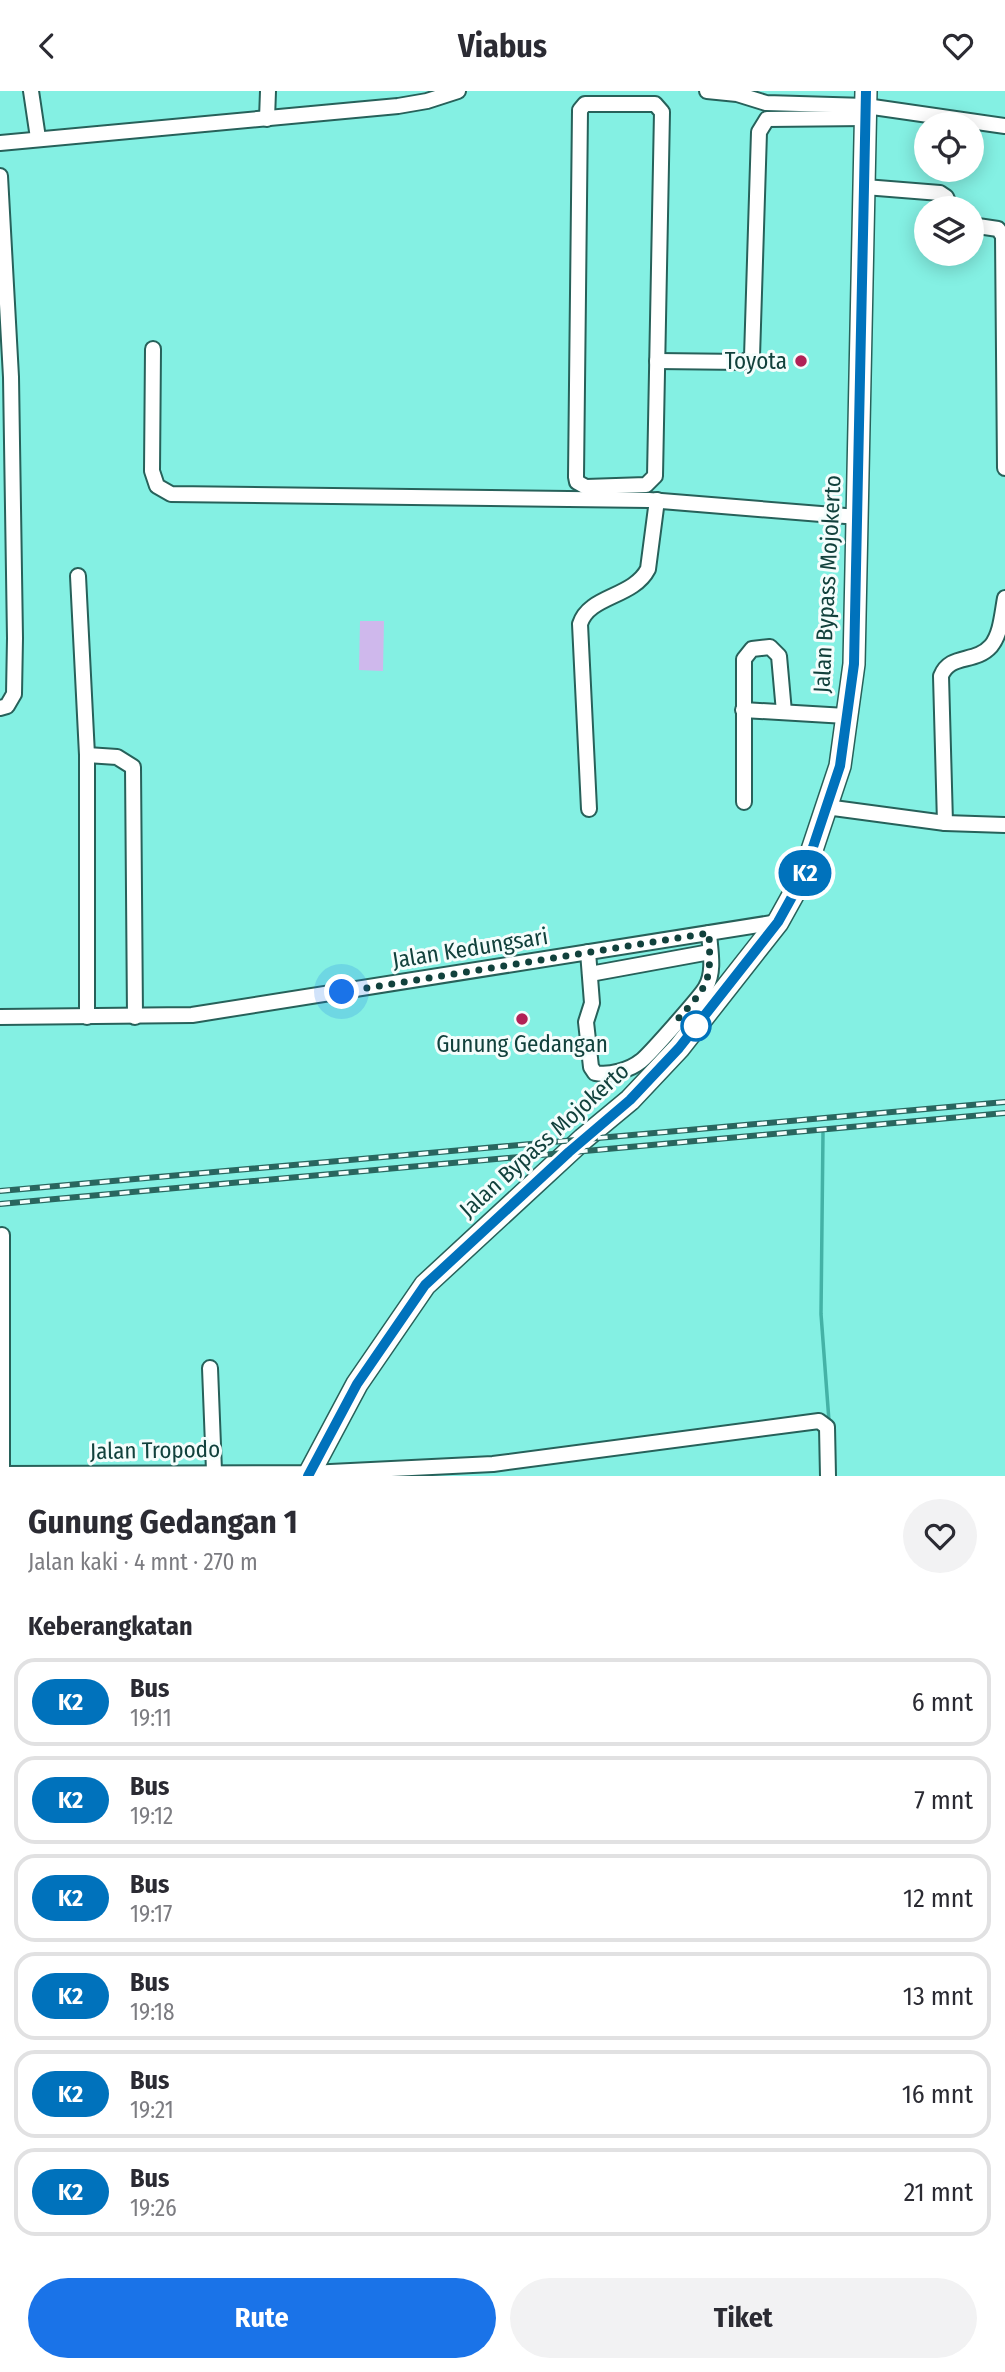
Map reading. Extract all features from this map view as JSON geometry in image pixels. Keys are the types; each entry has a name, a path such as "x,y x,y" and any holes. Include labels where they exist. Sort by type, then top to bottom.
{"highway":[{"name":"Jalan Bypass Mojokerto","path":"309,1474 357,1384 425,1285 569,1152 630,1100 679,1048 778,922 803,877 840,766 854,664 866,105"}],"street":[{"path":"31,91 38,138"},
{"path":"267,119 268,91"},
{"path":"0,143 398,106 427,101 458,91"},
{"path":"707,91 737,94 766,103 866,105 1005,126"},
{"path":"585,104 655,104 662,112 657,362 654,480 646,485 581,486 576,477 576,436 580,110 585,104"},
{"path":"657,362 744,362 752,357 759,132 762,123 767,119 866,105"},
{"path":"0,176 11,377 15,638 14,694 7,706 0,708"},
{"path":"864,187 940,193 944,196"},
{"path":"984,227 992,227 1003,236 1005,468"},
{"path":"153,349 152,471 157,486 171,495 657,500 858,517"},
{"path":"589,809 580,625 587,610 635,587 643,579 648,569 657,500"},
{"path":"78,576 88,755 87,1017"},
{"path":"945,823 941,676 945,666 953,661 978,657 991,646 998,633 1005,598"},
{"path":"744,802 745,655 752,649 774,649 779,656 784,712"},
{"path":"743,710 846,716"},
{"path":"88,755 117,757 133,767 135,1017"},
{"path":"826,807 945,823 1005,825"},
{"name":"Jalan Kedungsari","path":"0,1017 192,1015 778,922"},
{"path":"588,952 592,1003 586,1021 591,1067 595,1073 602,1075 628,1069 643,1061 706,987 711,971 709,933"},
{"path":"590,974 710,952"},
{"path":"1,1474 2,1235"},
{"path":"210,1368 214,1471"},
{"name":"Jalan Tropodo","path":"1,1474 214,1471 309,1474 494,1464 818,1421 827,1427 828,1476"}],"shaded area":[{"path":"360,621 384,621 383,671 359,670"}],"waterway":[{"path":"823,1133 821,1314 829,1421"}],"railway":[{"path":"0,1191 1005,1102"},
{"path":"0,1204 1005,1113"}],"bus line":[{"name":"K2","path":"308,1476 335,1420 357,1384 425,1285 583,1139 630,1100 679,1048 778,922 803,877 840,766 854,664 866,91"}],"place":[{"name":"Toyota","path":"801,361"},
{"name":"Gunung Gedangan","path":"522,1019"}],"route":[{"path":"342,992 709,933 711,971 706,987 677,1020 696,1026"}]}
